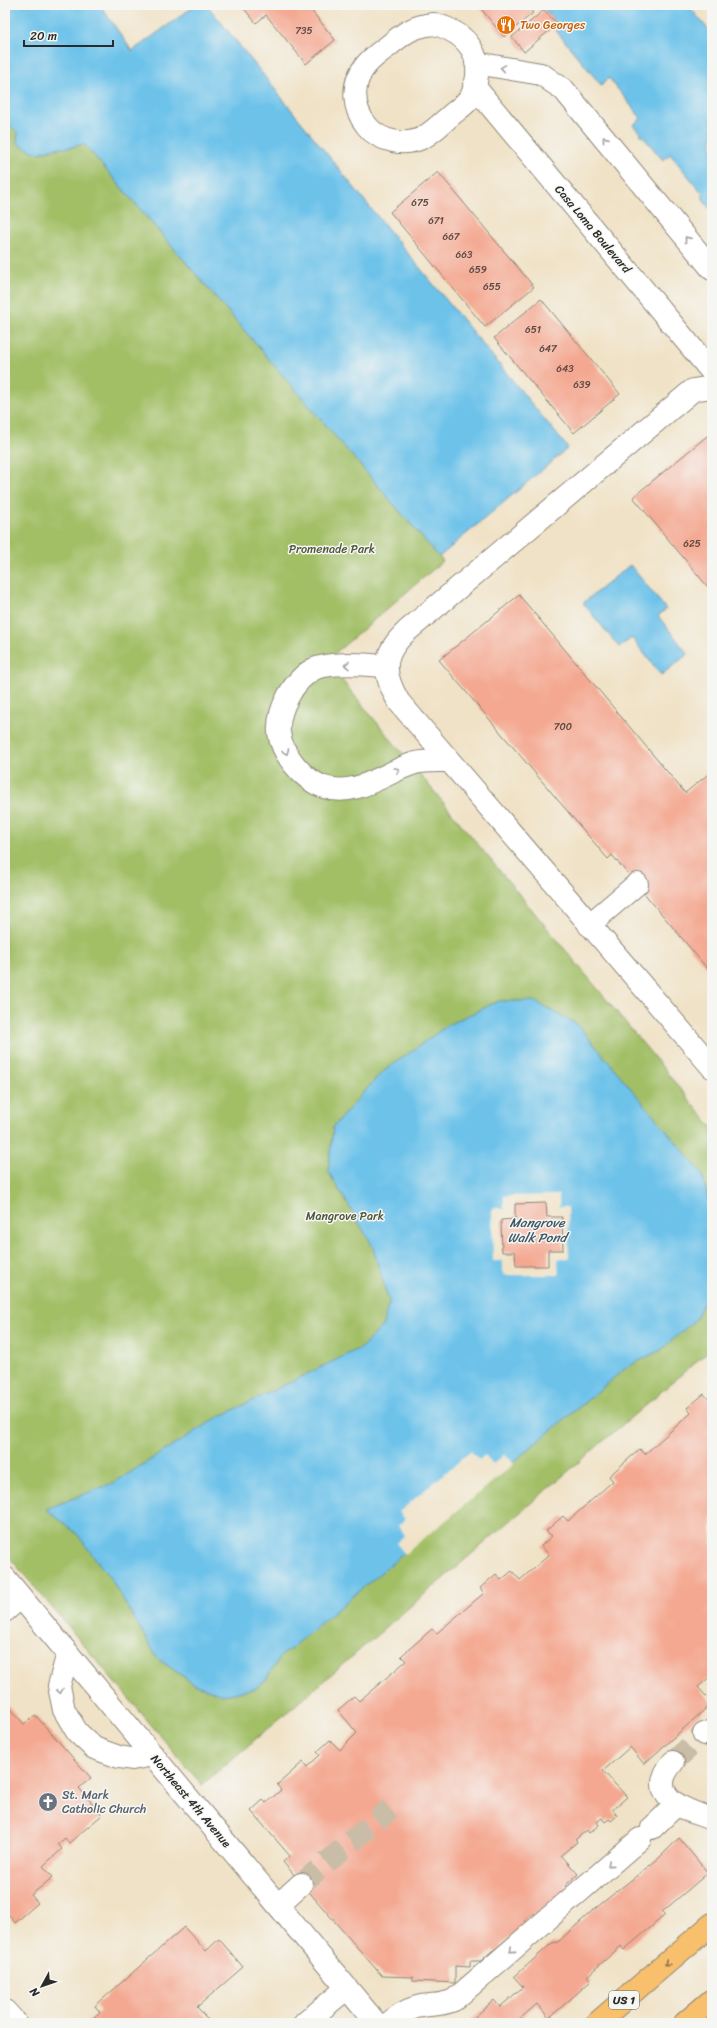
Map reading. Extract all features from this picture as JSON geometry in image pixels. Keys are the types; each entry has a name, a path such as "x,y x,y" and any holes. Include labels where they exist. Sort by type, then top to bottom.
{"main road":[{"name":"US 1","path":"597,2023 712,1924"},
{"path":"684,2023 712,2000"}],"street":[{"path":"434,24 450,29 458,34 470,45 476,63 478,70 473,93 467,102 425,136 416,140 400,142 389,140 374,133 358,112 355,87 366,65 405,32 420,25 434,24"},
{"path":"476,63 541,74 564,90 712,269"},
{"name":"Casa Loma Boulevard","path":"474,86 712,372"},
{"path":"712,387 693,390 407,631 393,645 386,666 390,686 399,702 448,761 712,1067"},
{"path":"386,666 340,664 314,669 293,687 282,710 279,732 288,757 303,773 324,787 347,790 364,786 415,763 427,760 448,761"},
{"path":"589,924 637,884"},
{"name":"Northeast 4th Avenue","path":"5,1578 13,1604 68,1653 376,2023"},
{"path":"68,1653 59,1686 64,1710 77,1732 94,1748 119,1757 132,1759 153,1755"},
{"path":"673,1762 666,1770 662,1780 663,1791 677,1804 690,1812 712,1819"},
{"path":"389,2023 402,2013 415,2008 443,2005 454,2000 646,1834 677,1804"},
{"path":"278,1905 301,1884"},
{"path":"305,2023 347,1988"},
{"path":"5,2011 16,2023"}],"green space":[{"name":"Mangrove Park","path":"5,124 10,125 39,153 84,144 443,561 326,661 712,1127 712,1348 202,1785 5,1552"}],"water":[{"path":"5,5 100,5 132,51 196,5 207,5 373,211 568,448 439,557 84,144 69,148 54,148 39,153 27,149 17,143 18,133 10,125 5,124"},
{"path":"541,5 688,5 712,34 712,211 703,200 703,194 670,154 663,160 633,125 641,119 640,117 609,78 601,85 553,27 557,24"},
{"path":"630,565 666,609 658,616 688,654 661,675 632,638 619,647 583,603"},
{"name":"Mangrove Walk Pond","path":"499,1001 534,1001 577,1024 702,1173 710,1207 710,1269 708,1293 696,1319 661,1350 627,1367 280,1657 265,1681 255,1689 223,1695 194,1684 158,1659 112,1581 77,1534 46,1509 115,1482 215,1419 362,1347 382,1327 389,1302 372,1245 328,1171 333,1127 380,1074 449,1024"}],"pier":[{"path":"559,1195 559,1207 568,1207 569,1259 558,1259 559,1275 503,1275 503,1261 493,1261 492,1208 504,1208 504,1196"},
{"path":"471,1451 479,1460 485,1455 493,1464 505,1454 514,1464 405,1554 396,1543 405,1535 398,1526 405,1519 399,1512"}],"building":[{"path":"241,5 307,5 335,40 306,64 266,15 256,23"},
{"name":"Two Georges","path":"478,5 526,5 533,13 504,37"},
{"path":"544,10 557,24 524,52 512,37"},
{"path":"438,172 534,287 485,327 390,212"},
{"path":"541,299 620,394 574,433 494,338"},
{"path":"712,432 712,592 633,497"},
{"path":"519,595 685,793 712,771 712,974 612,855 608,859 439,660"},
{"path":"546,1203 547,1217 562,1217 563,1250 548,1250 548,1266 516,1266 515,1252 502,1252 501,1220 515,1219 515,1204"},
{"path":"704,1394 712,1403 712,1675 698,1687 712,1703 644,1764 630,1747 603,1771 627,1797 613,1809 617,1816 611,1821 609,1819 605,1822 602,1818 597,1822 599,1825 589,1833 587,1830 575,1840 577,1842 561,1855 578,1874 565,1886 569,1890 537,1917 534,1913 525,1920 529,1925 522,1931 518,1929 502,1944 497,1955 493,1950 481,1961 470,1961 470,1967 455,1966 455,1983 413,1981 413,1977 382,1976 283,1862 290,1856 251,1811 263,1800 266,1803 281,1790 277,1785 303,1762 307,1767 320,1755 317,1752 330,1740 340,1750 357,1733 338,1710 354,1696 359,1701 406,1661 401,1656 432,1629 437,1633 484,1593 480,1588 496,1574 501,1580 512,1571 520,1580 549,1555 541,1546 552,1536 546,1531 563,1516 568,1521 613,1481 609,1476 640,1449 645,1454 691,1413 687,1408"},
{"name":"St. Mark Catholic Church","path":"5,1702 24,1724 35,1715 91,1778 79,1788 102,1815 69,1843 65,1838 58,1844 62,1849 43,1866 53,1877 31,1895 38,1903 15,1923 9,1915 5,1919"},
{"path":"679,1838 708,1873 662,1912 665,1915 624,1950 621,1946 587,1976 591,1981 549,2018 537,2004 515,2023 468,2023 494,2000 500,2007 523,1987 514,1977 552,1943 558,1942 592,1911 659,1858"},
{"path":"184,1927 206,1951 219,1939 243,1967 197,2007 211,2023 87,2023 100,2012 95,2006"}],"tunnel":[{"path":"673,1762 704,1734"},
{"path":"301,1884 390,1809"}],"place":[{"name":"Two Georges","path":"506,25"},
{"name":"St. Mark Catholic Church","path":"48,1802"}],"park label":[{"name":"Promenade Park","path":"332,549"}]}
